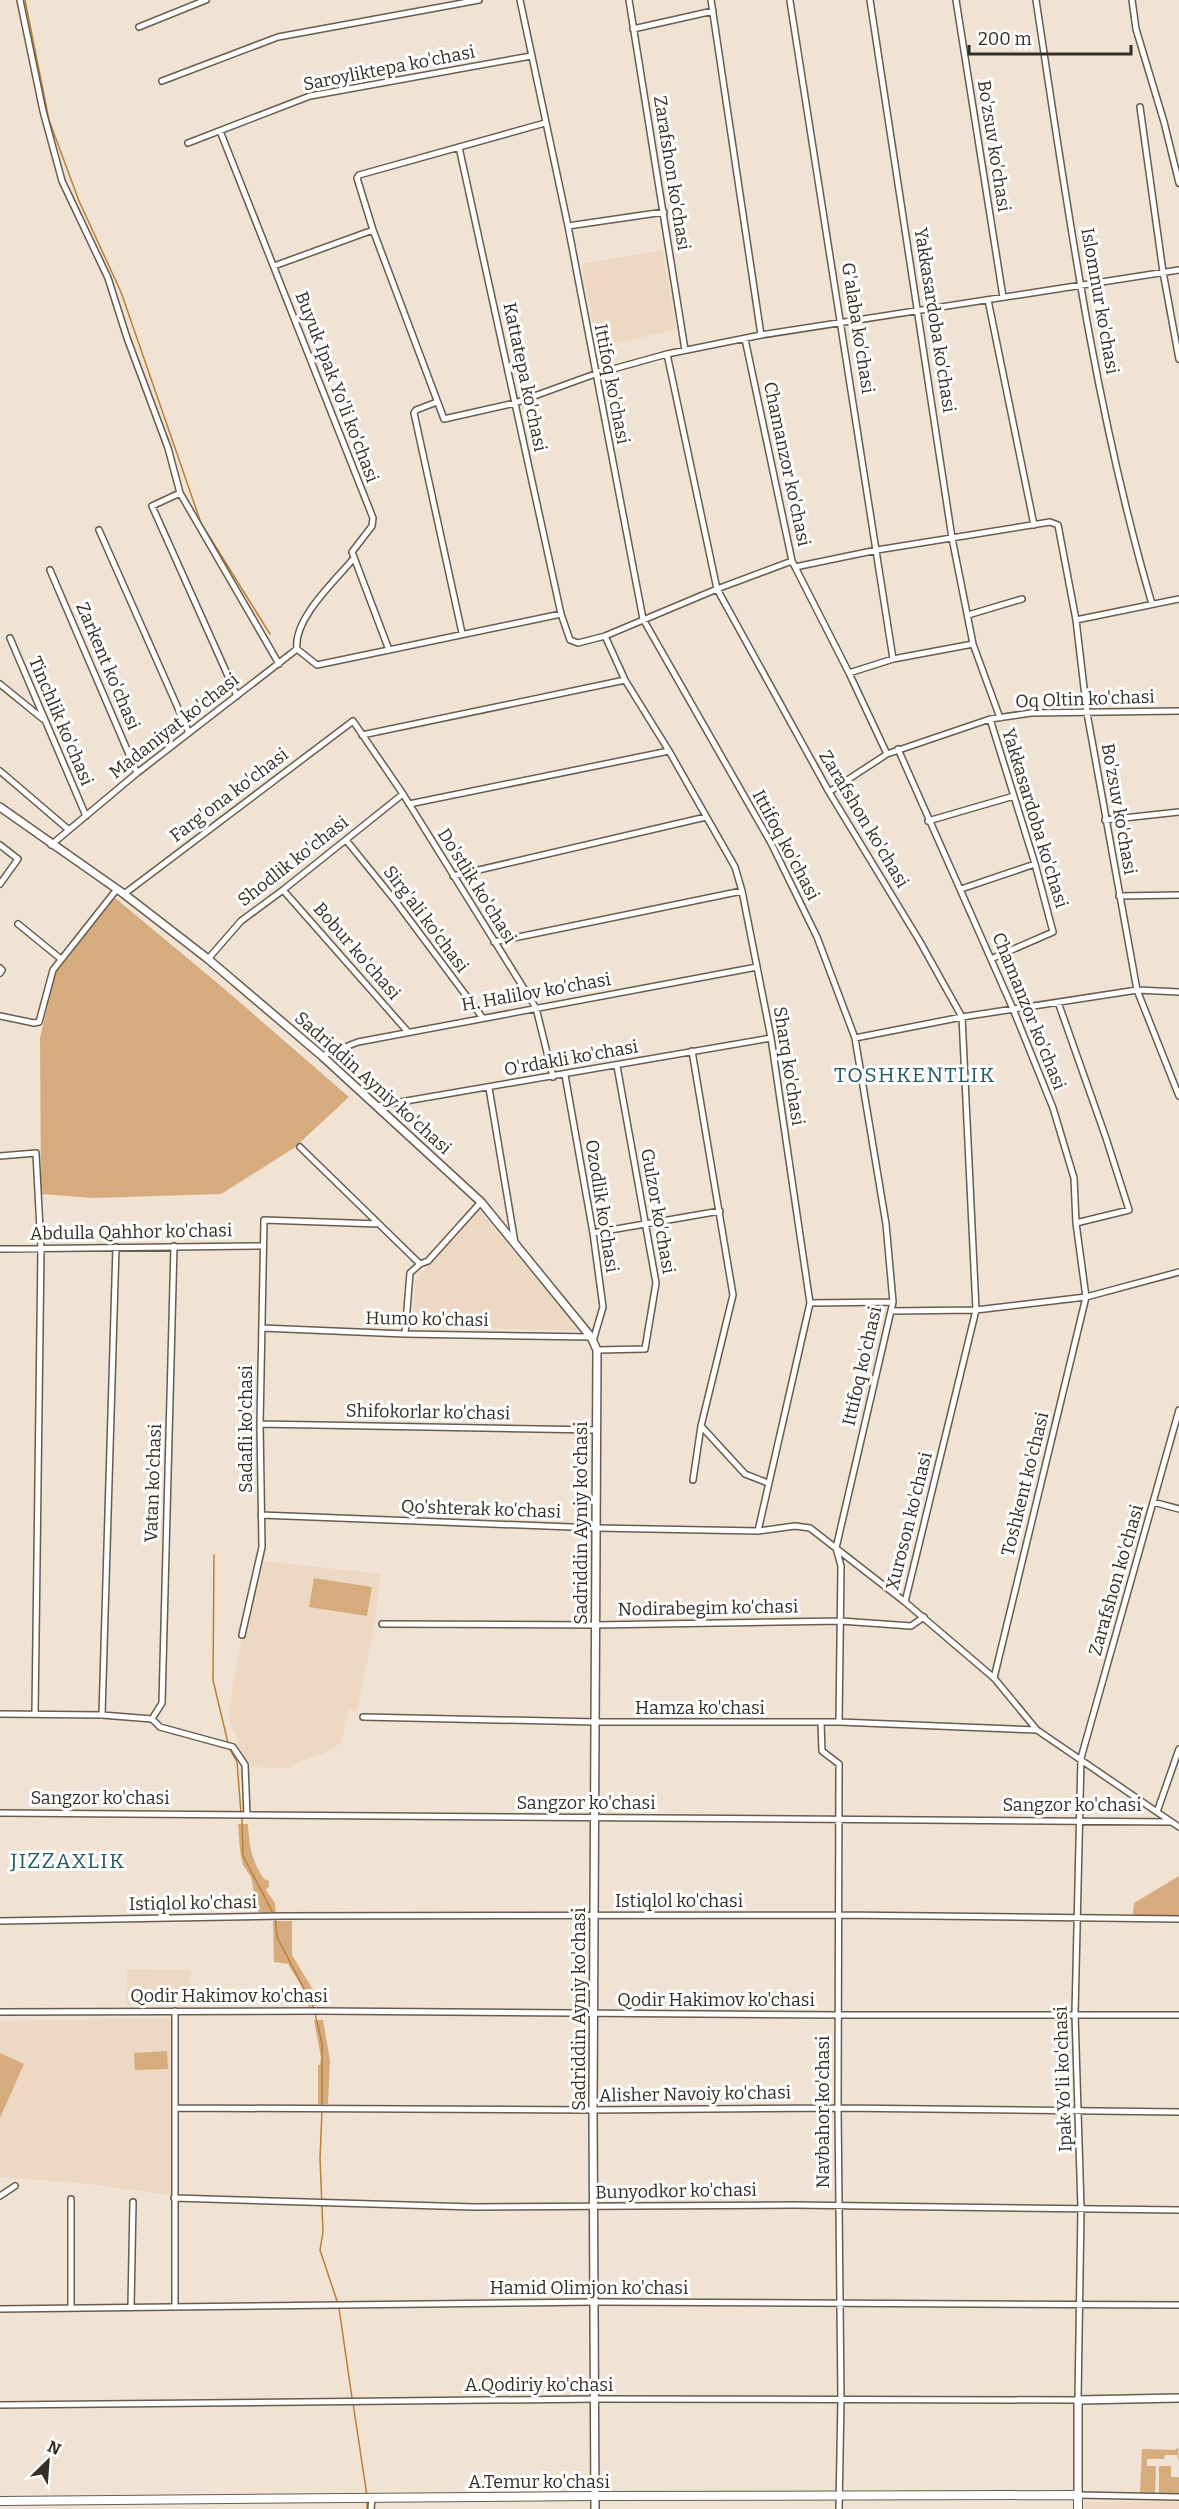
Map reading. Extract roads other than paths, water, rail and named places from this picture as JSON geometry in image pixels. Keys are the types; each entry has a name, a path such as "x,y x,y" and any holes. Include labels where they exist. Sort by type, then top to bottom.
{"main road":[{"name":"A.Temur ko'chasi","path":"0,2501 1078,2495"},
{"path":"1078,2495 1078,2509"}],"street":[{"path":"20,0 43,111 62,181 108,278 127,338 168,448 180,493 279,664"},
{"path":"139,27 206,0"},
{"path":"162,81 278,37 479,0"},
{"name":"Ittifoq ko'chasi","path":"520,0 568,226 643,619 771,843 817,937 855,1038 886,1224 892,1302 836,1548 841,1566 839,1722"},
{"name":"Zarafshon ko'chasi","path":"628,0 685,350"},
{"path":"711,0 760,335"},
{"name":"Yakkasardoba ko'chasi","path":"870,0 952,538 973,644 1000,718"},
{"name":"Bo'zsuv ko'chasi","path":"956,0 1003,297"},
{"name":"Islomnur ko'chasi","path":"1036,0 1080,286 1109,440 1152,604"},
{"path":"1132,0 1136,29 1164,122 1179,183"},
{"name":"G'alaba ko'chasi","path":"790,1 893,659"},
{"path":"633,29 713,11"},
{"name":"Saroyliktepa ko'chasi","path":"188,143 310,96 531,56"},
{"path":"1140,107 1163,272 1179,359"},
{"path":"545,123 359,175 357,183 373,230 444,419 515,403 595,374 685,350 760,335 1179,270"},
{"name":"Buyuk Ipak Yo'li ko'chasi","path":"220,131 373,518 372,526 352,550 354,558"},
{"name":"Kattatepa ko'chasi","path":"459,147 561,614 570,640 574,643 605,636"},
{"path":"568,226 664,212"},
{"path":"274,266 373,230"},
{"path":"795,567 877,550 1034,525 988,300"},
{"name":"Chamanzor ko'chasi","path":"745,339 792,561 887,754"},
{"name":"Zarafshon ko'chasi","path":"667,354 717,589 829,792 919,939 962,1017 976,1310"},
{"path":"437,402 416,410 414,413 462,633"},
{"path":"180,493 152,506 237,696"},
{"name":"Bo'zsuv ko'chasi","path":"1034,525 1053,522 1058,525 1076,620 1087,713 1137,990 1179,1096"},
{"path":"99,530 189,733"},
{"path":"354,558 302,622 295,638 297,650 317,665 561,614"},
{"path":"354,558 388,650"},
{"path":"605,636 717,589 792,561"},
{"name":"Zarkent ko'chasi","path":"50,570 137,773"},
{"path":"1076,620 1179,599"},
{"path":"968,615 1022,600"},
{"name":"Sharq ko'chasi","path":"605,636 625,680 735,867 742,891 771,1038 810,1303 758,1532"},
{"name":"Tinchlik ko'chasi","path":"9,638 86,816"},
{"path":"849,673 893,659 973,644"},
{"name":"Madaniyat ko'chasi","path":"51,845 137,773 297,650"},
{"path":"362,735 625,680"},
{"path":"0,684 45,720"},
{"name":"Oq Oltin ko'chasi","path":"829,792 887,754 990,719 1030,713 1179,711"},
{"name":"Yakkasardoba ko'chasi","path":"990,719 1035,864 1053,932 993,958"},
{"name":"Do'stlik ko'chasi","path":"353,721 403,794 536,1008 553,1077"},
{"name":"Farg'ona ko'chasi","path":"124,894 353,721"},
{"name":"Chamanzor ko'chasi","path":"898,750 928,821 993,958 1053,1108 1074,1178 1076,1223 1086,1297"},
{"path":"409,804 669,752"},
{"path":"0,771 69,830"},
{"name":"Shodlik ko'chasi","path":"208,959 241,921 403,794"},
{"path":"928,821 1014,796"},
{"name":"Sadriddin Ayniy ko'chasi","path":"0,807 51,845 124,894 208,959 377,1106 481,1202 592,1339 597,1350 593,2110 595,2509"},
{"path":"1106,820 1179,812"},
{"path":"453,876 706,817"},
{"name":"Sirg'ali ko'chasi","path":"346,840 397,903 482,1017"},
{"path":"0,845 18,859 0,884"},
{"path":"961,889 1035,864"},
{"path":"0,1016 39,1022 53,970 117,889"},
{"name":"Bobur ko'chasi","path":"283,890 408,1032"},
{"path":"494,942 742,891"},
{"path":"1119,896 1179,895"},
{"path":"18,924 61,959"},
{"name":"H. Halilov ko'chasi","path":"322,1056 344,1045 482,1017 757,967"},
{"path":"0,968 2,970 0,973"},
{"path":"855,1038 962,1017 1137,990 1179,993"},
{"path":"1058,1002 1129,1209 1076,1223"},
{"name":"O'rdakli ko'chasi","path":"377,1106 771,1038"},
{"path":"692,1051 733,1295 701,1426 693,1480"},
{"name":"Gulzor ko'chasi","path":"597,1350 645,1349 656,1283 617,1066"},
{"name":"Ozodlik ko'chasi","path":"565,1075 593,1233 603,1307 592,1339"},
{"path":"489,1088 515,1246"},
{"path":"300,1147 420,1264"},
{"path":"0,1156 36,1153 40,1249 35,1714"},
{"path":"405,1334 410,1273 420,1264 428,1261 481,1202"},
{"path":"593,1233 720,1211"},
{"name":"Sadafli ko'chasi","path":"242,1635 262,1546 260,1424 264,1220 379,1224"},
{"name":"Vatan ko'chasi","path":"152,1719 162,1703 174,1246"},
{"name":"Abdulla Qahhor ko'chasi","path":"0,1249 263,1246"},
{"path":"102,1715 116,1247"},
{"path":"891,1311 976,1310 1086,1297 1179,1272"},
{"name":"Toshkent ko'chasi","path":"994,1678 1086,1297"},
{"path":"810,1303 892,1302"},
{"name":"Xuroson ko'chasi","path":"976,1310 905,1602 994,1678 1037,1730 1179,1827"},
{"name":"Humo ko'chasi","path":"262,1328 592,1339"},
{"name":"Zarafshon ko'chasi","path":"1081,1758 1179,1410"},
{"name":"Shifokorlar ko'chasi","path":"260,1424 596,1430"},
{"path":"701,1426 745,1474 768,1483"},
{"path":"1153,1502 1179,1509"},
{"name":"Qo'shterak ko'chasi","path":"261,1515 758,1532 795,1526 810,1528 905,1602"},
{"name":"Nodirabegim ko'chasi","path":"382,1624 596,1625 841,1621 911,1626 924,1617"},
{"path":"0,1714 102,1715 152,1719 160,1727 236,1749 245,1765 247,1815"},
{"name":"Hamza ko'chasi","path":"363,1717 596,1722 839,1722 1037,1730"},
{"name":"Navbahor ko'chasi","path":"821,1723 822,1751 839,1764 838,2205 841,2399 839,2509"},
{"path":"1157,1812 1179,1749"},
{"name":"Ipak Yo'li ko'chasi","path":"1078,2400 1081,2208 1080,2111 1075,2014 1081,1758"},
{"name":"Sangzor ko'chasi","path":"0,1813 1171,1822"},
{"name":"Istiqlol ko'chasi","path":"0,1921 280,1916 840,1916 1179,1919"},
{"path":"175,2011 175,2307"},
{"name":"Qodir Hakimov ko'chasi","path":"0,2012 1179,2015"},
{"name":"Alisher Navoiy ko'chasi","path":"176,2108 593,2110 838,2108 1179,2112"},
{"path":"0,2196 15,2186"},
{"name":"Bunyodkor ko'chasi","path":"174,2198 474,2207 838,2205 1179,2210"},
{"path":"71,2199 71,2308"},
{"path":"131,2307 133,2202"},
{"name":"Hamid Olimjon ko'chasi","path":"0,2310 595,2302 1179,2305"},
{"path":"1179,2398 1078,2400 1078,2495 1179,2497"},
{"name":"A.Qodiriy ko'chasi","path":"0,2404 595,2399 1078,2400"},
{"path":"371,2509 372,2498"}],"waterway":[{"path":"25,0 49,120 79,201 121,292 201,523 270,634"},
{"path":"214,1555 213,1680 228,1743"},
{"path":"229,1748 237,1762 241,1813"},
{"path":"242,1818 243,1856 273,1913"},
{"path":"275,1917 277,1937 314,2008"},
{"path":"315,2013 322,2044 322,2106"},
{"path":"322,2111 320,2158 323,2232 320,2250 338,2304"},
{"path":"339,2308 352,2398"},
{"path":"353,2403 367,2496"},
{"path":"367,2501 367,2509"}],"district":[{"name":"TOSHKENTLIK","path":"915,1075"},
{"name":"JIZZAXLIK","path":"68,1861"}]}
